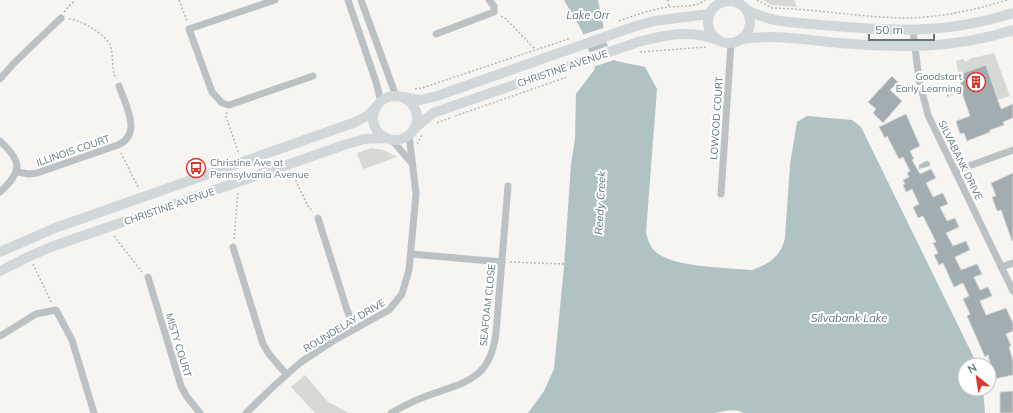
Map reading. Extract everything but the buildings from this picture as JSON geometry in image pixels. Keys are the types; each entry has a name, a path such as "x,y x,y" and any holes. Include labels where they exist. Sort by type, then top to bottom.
{"main road":[{"path":"1013,13 971,24 913,31 874,30 769,20 747,10 736,1 724,1 719,2 710,14 709,28 717,40 731,43 742,39 763,36 880,46 914,47 975,40 1013,30"},
{"path":"742,39 750,27 751,20 747,10"},
{"name":"CHRISTINE AVENUE","path":"400,97 420,100 437,96 654,21 710,14"},
{"name":"CHRISTINE AVENUE","path":"411,132 433,113 587,59 658,36 685,33 706,35 717,40"},
{"path":"400,97 410,101 417,114 417,122 411,132 403,138 389,138 376,128 374,122 378,104 400,97"},
{"name":"CHRISTINE AVENUE","path":"0,252 54,228 353,123 366,116 378,104"},
{"name":"CHRISTINE AVENUE","path":"0,271 30,256 110,226 288,164 364,139 389,138"}],"street":[{"path":"275,0 189,29 212,92 222,103 229,105 313,76"},
{"path":"348,0 376,82 378,104"},
{"path":"361,0 400,97"},
{"path":"436,34 494,12 494,6 489,0"},
{"path":"0,79 19,57 61,18"},
{"name":"SILVABANK DRIVE","path":"913,31 919,80 926,109 1013,291"},
{"name":"LOWOOD COURT","path":"722,194 731,43"},
{"name":"ILLINOIS COURT","path":"17,172 29,174 37,173 118,145 126,140 132,129 119,86"},
{"name":"ROUNDELAY DRIVE","path":"246,413 286,374 328,344 377,318 396,303 406,283 416,194 416,180 411,161 411,132"},
{"name":"ROUNDELAY DRIVE","path":"389,138 411,161"},
{"path":"0,141 11,154 17,167 17,172 0,192"},
{"path":"955,171 1013,150"},
{"name":"SEAFOAM CLOSE","path":"391,413 425,396 465,383 488,361 494,345 508,186"},
{"path":"318,218 346,310 356,328"},
{"path":"233,247 263,344 269,354 286,374"},
{"path":"410,254 502,262"},
{"path":"1002,267 1013,263"},
{"name":"MISTY COURT","path":"148,277 181,386 187,397 200,413"},
{"path":"0,336 36,314 56,310 72,340 94,413"}],"path":[{"path":"75,0 66,8 61,18 82,22 108,41 111,49 114,75 119,86"},
{"path":"179,0 189,29"},
{"path":"668,0 669,7"},
{"path":"683,6 700,4 705,0"},
{"path":"757,0 772,8 910,18 954,14 1007,0"},
{"path":"494,12 506,19 535,49"},
{"path":"409,89 422,88 564,39 573,38"},
{"path":"638,52 709,47"},
{"path":"432,125 571,75"},
{"path":"947,96 961,91"},
{"path":"229,105 226,117 239,154"},
{"path":"417,144 425,130"},
{"path":"118,145 139,189"},
{"path":"288,164 308,206 318,218"},
{"path":"233,247 238,195 236,183"},
{"path":"110,226 115,238 148,277"},
{"path":"30,256 48,298 56,310"},
{"path":"502,262 564,264"}],"shaded area":[{"path":"763,0 794,0 797,7 771,5"},
{"path":"994,53 1010,96 972,107 971,102 996,93 986,65 959,75 956,61 964,59 965,62 972,58"},
{"path":"371,148 384,150 397,157 363,169 357,153"},
{"path":"305,375 328,402 349,413 315,413 291,387"}],"water":[{"name":"Silvabank Lake","path":"564,0 598,0 607,44 616,61 645,67 657,89 646,232 654,251 668,259 704,266 752,270 769,262 781,250 785,238 790,164 797,122 807,116 852,120 861,127 974,357 957,357 957,397 984,397 985,413 744,413 733,410 715,413 528,413 544,391 554,369 564,267 571,164 575,139 576,94 595,69 582,31"},
{"path":"926,161 930,162 930,166 919,169 919,165"}],"pier":[{"path":"606,27 609,41 587,49 582,35"},
{"path":"610,45 617,59 593,67 588,53"}],"place":[{"name":"Goodstart Early Learning","path":"976,82"},
{"name":"Christine Ave at Pennsylvania Avenue","path":"196,168"}],"water label":[{"name":"Lake Orr","path":"588,15"},
{"name":"Reedy Creek","path":"600,203"}]}
